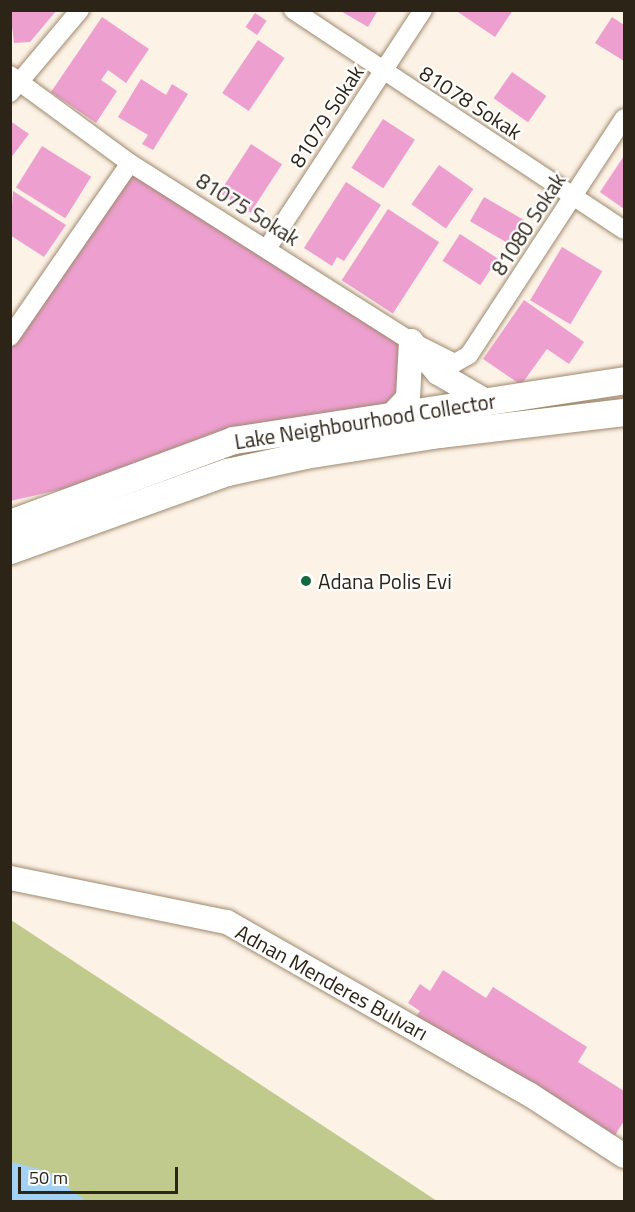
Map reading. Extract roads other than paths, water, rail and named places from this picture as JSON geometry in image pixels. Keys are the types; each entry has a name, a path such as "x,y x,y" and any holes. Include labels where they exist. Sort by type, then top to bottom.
{"main road":[{"name":"Lake Neighbourhood Collector","path":"10,523 233,440 624,380"},
{"name":"Lake Neighbourhood Collector","path":"10,550 227,472 305,455 439,434 624,412"}],"street":[{"path":"13,83 80,10"},
{"name":"81078 Sokak","path":"293,10 624,230"},
{"name":"81079 Sokak","path":"268,247 423,10"},
{"name":"81075 Sokak","path":"13,83 130,163 268,247 411,341 454,363 469,355"},
{"name":"81080 Sokak","path":"469,355 624,118"},
{"path":"10,337 130,163"},
{"path":"411,341 438,373 486,401"},
{"path":"392,414 408,398 411,341"},
{"name":"Adnan Menderes Bulvarı","path":"10,878 180,910 227,922 529,1094 624,1156"}],"water":[{"path":"11,1162 47,1171 86,1201 11,1201"}],"place":[{"name":"Adana Polis Evi","path":"306,581"}]}
